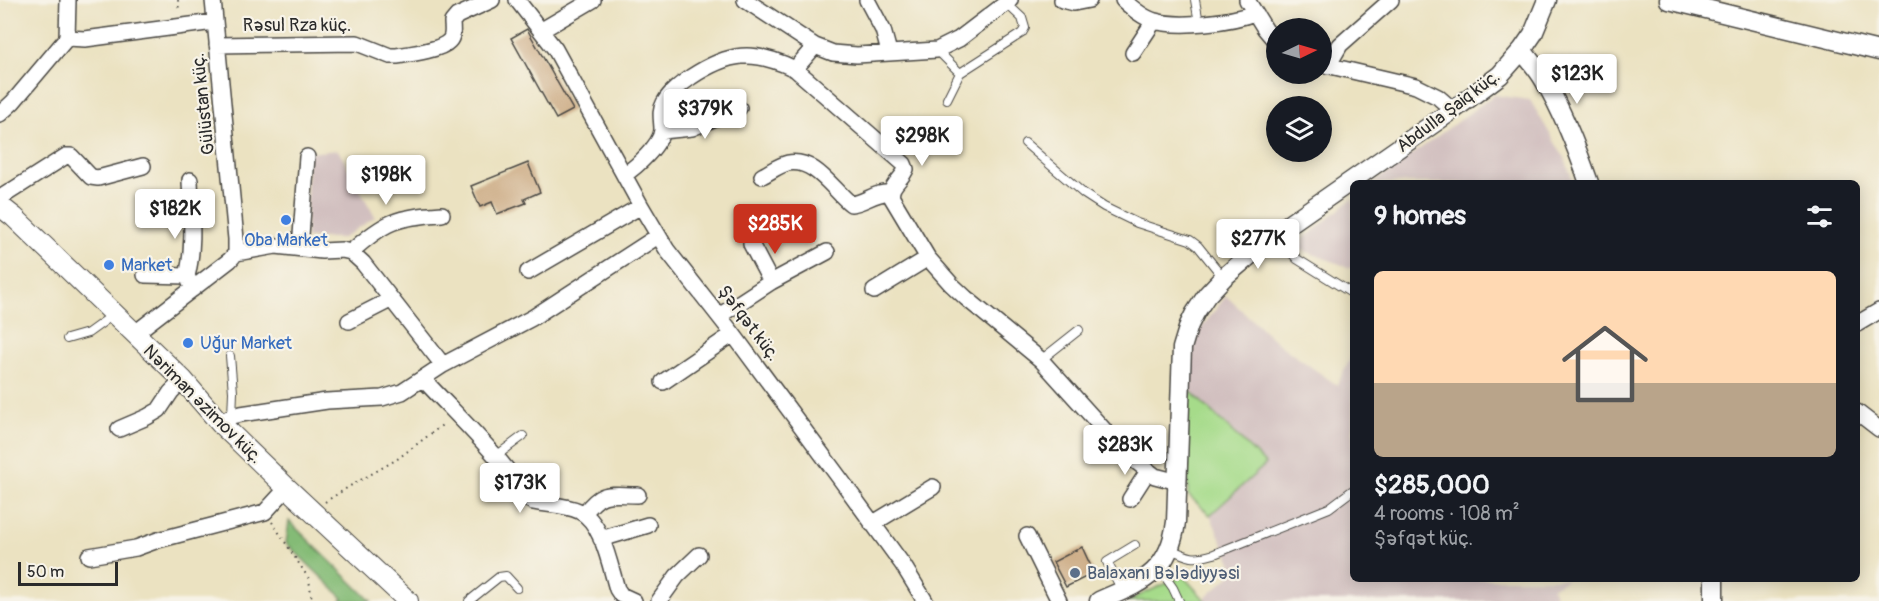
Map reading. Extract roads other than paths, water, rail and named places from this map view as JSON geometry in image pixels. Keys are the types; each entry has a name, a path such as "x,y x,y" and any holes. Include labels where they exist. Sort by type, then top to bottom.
{"main road":[{"name":"Nəriman Əzimov küç.","path":"0,206 14,217 113,315 226,419 287,488 408,601"}],"street":[{"path":"0,114 13,102 67,38 68,0"},
{"name":"Gülüstan küç.","path":"213,0 236,253"},
{"name":"Rəsul Rza küç.","path":"217,45 357,43 390,56 397,56 442,46 450,40 452,22 457,16 492,0"},
{"name":"Şəfqət küç.","path":"517,0 542,30 570,75 667,250 733,334 903,565 925,601"},
{"path":"542,30 593,0"},
{"path":"745,0 815,46 841,55 937,50 959,39 1008,2"},
{"path":"867,0 883,30 889,52"},
{"path":"1062,0 1074,3 1089,0"},
{"path":"1123,0 1134,10 1154,21 1178,23 1243,17 1251,6 1266,28"},
{"path":"1332,56 1340,45 1390,0"},
{"name":"Abdulla Şaiq küç.","path":"1353,180 1500,75 1533,34 1547,0"},
{"path":"1669,0 1879,51"},
{"path":"1133,53 1154,21"},
{"path":"67,38 85,39 214,22"},
{"path":"795,69 815,46"},
{"path":"1522,50 1543,78 1556,103 1588,180"},
{"path":"624,175 637,166 660,139 662,108 672,92 710,65 723,59 749,56 779,62 795,69 904,164 906,169 904,175 892,187 892,198 928,258 966,298 1041,360 1125,453 1148,471 1165,480 1178,482"},
{"path":"1332,67 1416,86 1438,97 1453,110"},
{"path":"662,131 692,128 739,108"},
{"path":"0,198 66,156 71,156 91,177 98,178 143,166"},
{"path":"300,248 307,157"},
{"path":"762,176 788,163 806,166 820,173 851,204 880,193 891,192"},
{"path":"190,180 192,245 190,283"},
{"name":"Abdulla Şaiq küç.","path":"1099,601 1142,580 1159,568 1171,549 1176,522 1178,482 1180,365 1182,348 1195,314 1207,295 1223,278 1275,234 1350,182"},
{"path":"528,272 641,206"},
{"path":"351,252 366,238 392,221 410,216 442,214"},
{"path":"226,419 327,401 382,398 402,392 442,365 532,318 658,236"},
{"path":"751,244 771,282"},
{"path":"134,334 190,283 230,260 236,253 276,246 342,250 357,255 442,365"},
{"path":"719,316 771,282 827,252"},
{"path":"874,291 928,258"},
{"path":"145,275 190,283"},
{"path":"349,321 390,300"},
{"path":"1860,322 1879,311"},
{"path":"663,382 733,334"},
{"path":"423,379 496,456 527,499 576,510 592,521 601,539 617,589 621,595 634,601"},
{"path":"119,429 159,410 171,392 183,380"},
{"path":"1860,414 1879,429"},
{"path":"1130,499 1148,471"},
{"path":"872,524 933,487"},
{"path":"89,556 136,548 265,512 287,488"},
{"path":"584,514 601,496 638,495"},
{"path":"601,539 648,525"},
{"path":"1027,536 1059,601"},
{"path":"659,601 677,576 699,555"},
{"path":"1714,582 1714,601"}],"lane":[{"path":"1195,0 1199,22"},
{"path":"946,99 960,73 1022,33 1024,28 1022,18 1008,2"},
{"path":"937,50 960,73"},
{"path":"1025,143 1084,194 1104,207 1137,223 1190,240 1198,246 1223,278"},
{"path":"1275,234 1297,259 1350,292"},
{"path":"67,339 95,330 113,315"},
{"path":"1041,360 1079,330"},
{"path":"226,419 233,392 230,356"},
{"path":"496,456 523,435"},
{"path":"1171,549 1196,558 1214,554 1329,508 1350,492"},
{"path":"1122,590 1107,562 1135,545"},
{"path":"1159,568 1179,601"},
{"path":"469,601 499,577 506,576 517,588"}],"place":[{"name":"Oba Market","path":"286,220"},
{"name":"Market","path":"109,265"},
{"name":"Uğur Market","path":"188,343"},
{"name":"Balaxanı Bələdiyyəsi","path":"1075,573"}]}
